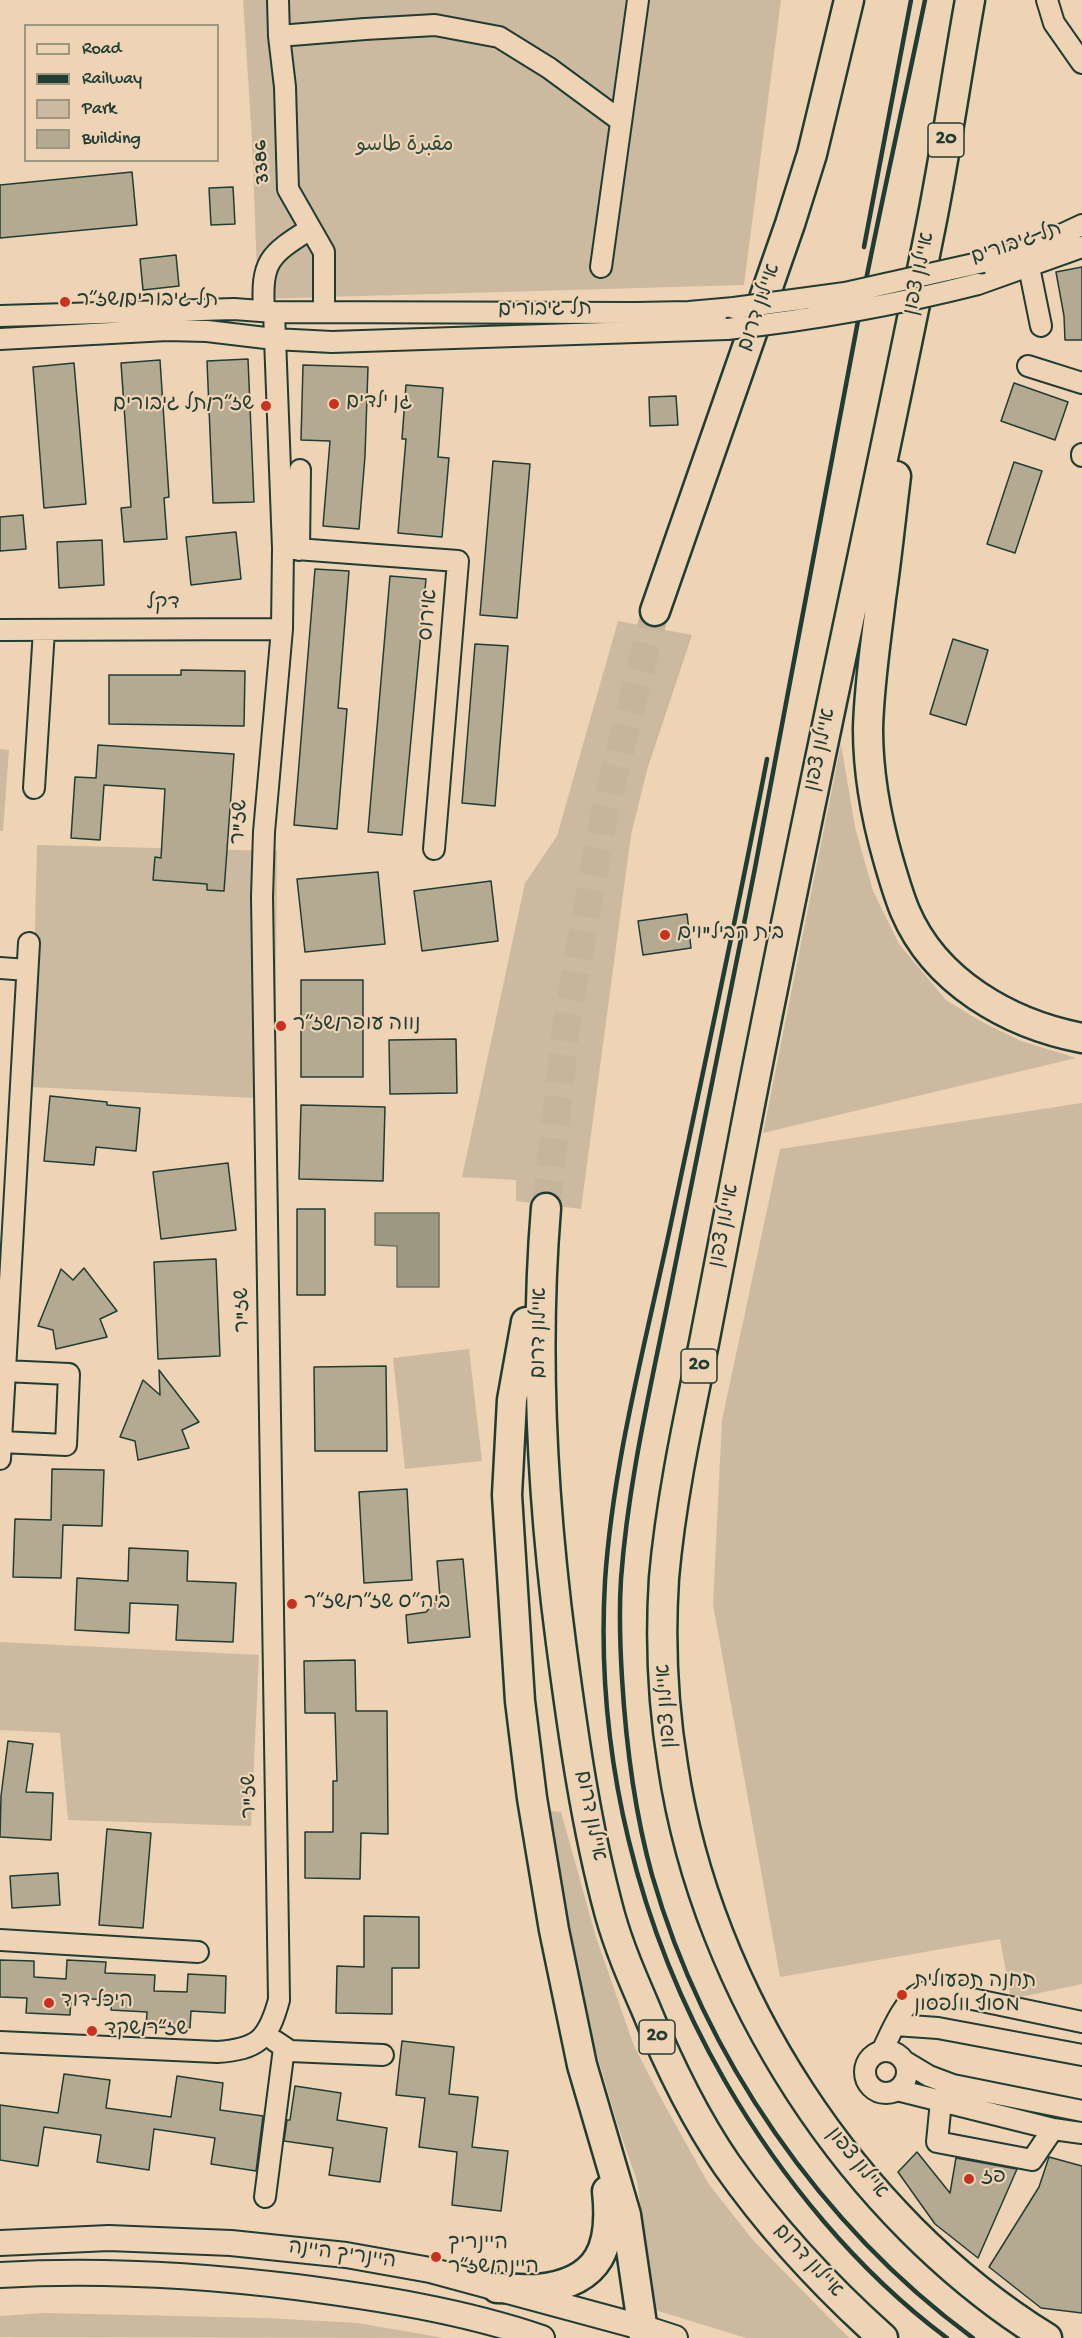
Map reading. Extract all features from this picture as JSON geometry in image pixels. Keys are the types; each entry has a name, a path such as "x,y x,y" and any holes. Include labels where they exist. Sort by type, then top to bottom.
{"highway":[{"name":"איילון דרום","path":"654,611 790,224 812,154 849,0"},
{"name":"איילון צפון","path":"970,0 930,232 751,1098 678,1473 664,1585 664,1653 667,1719 679,1804 694,1865 735,1976 792,2079 849,2159 883,2199 932,2250 971,2283 1047,2338"},
{"path":"919,280 872,671 868,729 871,782 884,843 905,912 925,945 948,972 989,1005 1024,1021 1082,1038"},
{"name":"איילון דרום","path":"600,2129 570,2011 540,1842 520,1701 513,1603 507,1495 512,1400 546,1214 539,1347 541,1432 547,1521 578,1760 611,1917 630,1972 659,2040 726,2163 770,2222 818,2276 883,2338"},
{"path":"497,2288 538,2289 560,2284 576,2278 595,2264 608,2238 608,2200 600,2129"},
{"path":"600,2129 626,2215 643,2332"}],"main road":[{"name":"היינריך היינה","path":"0,2243 109,2238 251,2245 346,2255 430,2270 643,2332 675,2338"},
{"name":"היינריך היינה","path":"0,2275 46,2272 151,2273 296,2287 429,2308 507,2326 542,2338"}],"street":[{"name":"3386","path":"278,0 279,36 285,87 288,189 324,252 324,312"},
{"path":"601,267 638,0"},
{"path":"1047,0 1054,23 1082,63"},
{"path":"279,36 435,26 499,37 549,68 621,121"},
{"name":"תל גיבורים","path":"0,316 234,309 269,312 657,313 734,308 845,293 983,262 1037,246 1082,225"},
{"name":"שז\"ר","path":"266,2034 274,2020 279,2000 262,897 264,832 291,549 274,339 265,268 280,248 310,229"},
{"name":"תל גיבורים","path":"0,339 168,330 239,333 274,339 332,342 727,329 859,311 978,284 1082,247"},
{"path":"1029,267 1041,326"},
{"path":"1028,366 1082,383"},
{"path":"291,549 300,470"},
{"name":"אירוס","path":"291,549 458,561 434,849"},
{"name":"דקל","path":"0,630 282,629"},
{"path":"34,788 44,630"},
{"path":"4,1371 69,1374 66,1445 1,1438 2,1402 28,944"},
{"path":"0,968 27,970"},
{"path":"0,1940 198,1952"},
{"path":"882,2051 908,2004 918,1994 934,1991 1082,2022"},
{"path":"895,2025 938,2028 1082,2055"},
{"path":"0,2042 217,2052 244,2050 266,2034 290,2051 383,2055"},
{"path":"265,2197 284,2048"},
{"path":"904,2061 907,2073 903,2086 897,2090 884,2093 871,2087 867,2081 868,2061 873,2055 882,2051 895,2053 928,2076 953,2085 1082,2111"},
{"path":"897,2090 1053,2129 1082,2133"},
{"path":"941,2102 937,2142 1032,2160 1053,2129"}],"green space":[{"name":"مقبرة طاسو","path":"243,0 781,0 744,285 258,299 252,140"},
{"path":"618,621 692,635 647,770 631,835 581,1209 516,1201 516,1180 462,1177 525,883 557,836"},
{"path":"841,744 855,827 873,891 899,944 946,1000 982,1022 1021,1041 1076,1058 763,1133"},
{"path":"0,749 9,750 3,831 0,831"},
{"path":"37,845 277,851 275,1099 31,1087"},
{"path":"1082,1103 1082,1984 1011,1999 1000,1939 780,1977 713,1604 722,1420 780,1149"},
{"path":"469,1349 482,1461 405,1469 393,1358"},
{"path":"0,1642 259,1655 251,1826 68,1820 60,1733 0,1730"},
{"path":"550,1811 561,1812 596,1937 634,2046 708,2183 752,2239 849,2338 746,2338 655,2310 637,2181 618,2126 577,1987 559,1886"},
{"path":"44,2313 265,2318 358,2323 444,2338 0,2337 0,2316"}],"shaded area":[{"path":"375,1213 439,1213 439,1287 397,1287 397,1246 375,1245"}],"building":[{"path":"132,172 137,225 0,238 0,185"},
{"path":"233,187 235,224 211,225 209,188"},
{"path":"176,255 179,286 143,290 140,259"},
{"path":"1082,267 1082,340 1065,340 1064,316 1056,272"},
{"path":"248,359 254,502 213,503 207,361"},
{"path":"160,360 169,497 164,498 167,539 124,542 121,508 131,507 121,363"},
{"path":"74,363 86,504 44,508 33,367"},
{"name":"גן ילדים","path":"303,365 368,367 365,456 359,529 323,526 330,441 301,440"},
{"path":"1014,383 1068,402 1055,440 1001,421"},
{"path":"406,385 443,388 438,457 449,458 442,537 398,533 406,439 402,439"},
{"path":"676,396 678,425 650,426 649,397"},
{"path":"493,461 530,464 517,618 480,615"},
{"path":"1014,462 1042,471 1015,553 987,544"},
{"path":"23,515 26,549 0,551 0,517"},
{"path":"236,532 241,579 191,585 186,537"},
{"path":"102,540 104,585 59,588 57,542"},
{"path":"315,569 349,571 338,708 347,709 337,829 294,825"},
{"path":"390,576 426,579 402,835 368,832"},
{"path":"953,639 988,650 966,725 930,714"},
{"path":"475,644 508,646 495,806 462,803"},
{"path":"181,670 245,671 244,726 109,724 109,675 181,675"},
{"path":"98,745 234,754 224,891 207,890 207,884 153,880 155,857 161,858 165,789 104,785 100,840 71,838 75,777 96,778"},
{"path":"378,872 385,944 305,952 297,879"},
{"path":"491,881 498,941 422,951 414,891"},
{"name":"בית הביל\"וים","path":"687,914 691,948 643,955 638,921"},
{"path":"301,980 363,980 363,1077 301,1077"},
{"path":"456,1039 457,1093 390,1094 389,1040"},
{"path":"50,1096 140,1108 136,1151 96,1147 94,1165 44,1161"},
{"path":"301,1105 385,1107 383,1181 299,1179"},
{"path":"228,1163 236,1230 161,1239 153,1172"},
{"path":"297,1209 325,1209 325,1295 297,1295"},
{"path":"216,1259 220,1356 158,1359 154,1262"},
{"path":"84,1268 117,1311 100,1319 107,1337 56,1349 53,1330 38,1326 61,1269 73,1280"},
{"path":"386,1366 387,1451 315,1451 314,1367"},
{"path":"159,1370 199,1422 182,1430 189,1448 138,1460 135,1441 120,1437 143,1380 160,1395"},
{"path":"52,1469 104,1470 102,1526 63,1525 61,1578 13,1577 15,1519 51,1520"},
{"path":"407,1489 412,1580 364,1583 359,1492"},
{"path":"129,1548 188,1551 187,1581 236,1583 233,1642 176,1640 178,1605 130,1603 129,1633 75,1630 77,1578 128,1581"},
{"path":"463,1559 470,1637 408,1643 406,1615 426,1612 440,1597 437,1561"},
{"path":"355,1660 356,1711 387,1711 388,1834 361,1833 360,1879 305,1878 305,1832 333,1832 333,1781 337,1781 335,1713 305,1713 304,1661"},
{"path":"8,1741 33,1744 26,1792 53,1793 51,1840 0,1837 1,1796"},
{"path":"107,1829 151,1833 143,1928 99,1925"},
{"path":"58,1873 60,1905 12,1908 10,1876"},
{"path":"364,1916 419,1917 419,1968 392,1968 392,2014 336,2013 337,1966 364,1967"},
{"path":"0,1960 34,1961 34,1977 66,1979 67,1960 106,1962 105,1973 155,1975 154,1991 187,1992 188,1974 226,1976 225,2013 191,2011 190,2028 146,2027 147,2012 111,2010 112,2000 71,1998 70,2015 26,2013 27,1998 0,1997"},
{"path":"402,2041 454,2047 449,2094 478,2097 472,2147 508,2151 501,2211 452,2205 457,2152 419,2147 425,2098 396,2095"},
{"path":"64,2074 110,2080 106,2108 171,2117 177,2076 223,2083 220,2110 263,2116 256,2171 211,2164 215,2138 154,2129 149,2170 97,2162 101,2135 44,2127 38,2166 0,2160 0,2105 58,2113"},
{"path":"295,2086 341,2093 337,2120 387,2128 380,2182 329,2175 333,2148 284,2141"},
{"path":"917,2152 950,2193 956,2158 1017,2169 978,2258 935,2224 898,2172"},
{"path":"1049,2157 1082,2166 1082,2313 1041,2308 989,2267 1039,2187"}],"tunnel":[{"path":"546,1208 567,1020 604,815 655,611"}],"railway":[{"path":"864,247 911,0"},
{"path":"925,0 876,229 755,868 640,1437 624,1543 620,1628 626,1728 640,1826 652,1875 674,1943 703,2008 736,2072 775,2133 818,2190 866,2244 918,2293 973,2338"},
{"path":"767,759 622,1448 605,1581 604,1647 607,1712 616,1776 629,1840 646,1903 668,1964 694,2023 725,2081 771,2153 823,2221 882,2283 947,2338"}],"place":[{"name":"תל גיבורים/שז״ר","path":"65,302"},
{"name":"גן ילדים","path":"334,404"},
{"name":"שז״ר/תל גיבורים","path":"266,406"},
{"name":"בית הביל\"וים","path":"665,935"},
{"name":"נווה עופר/שז״ר","path":"281,1026"},
{"name":"ביה״ס שז״ר/שז״ר","path":"292,1604"},
{"name":"תחנה תפעולית מסוף וולפסון","path":"902,1995"},
{"name":"היכל דוד","path":"49,2003"},
{"name":"שז״ר/שקד","path":"92,2031"},
{"name":"פז","path":"969,2179"},
{"name":"היינריך היינה/שז״ר","path":"436,2257"}]}
